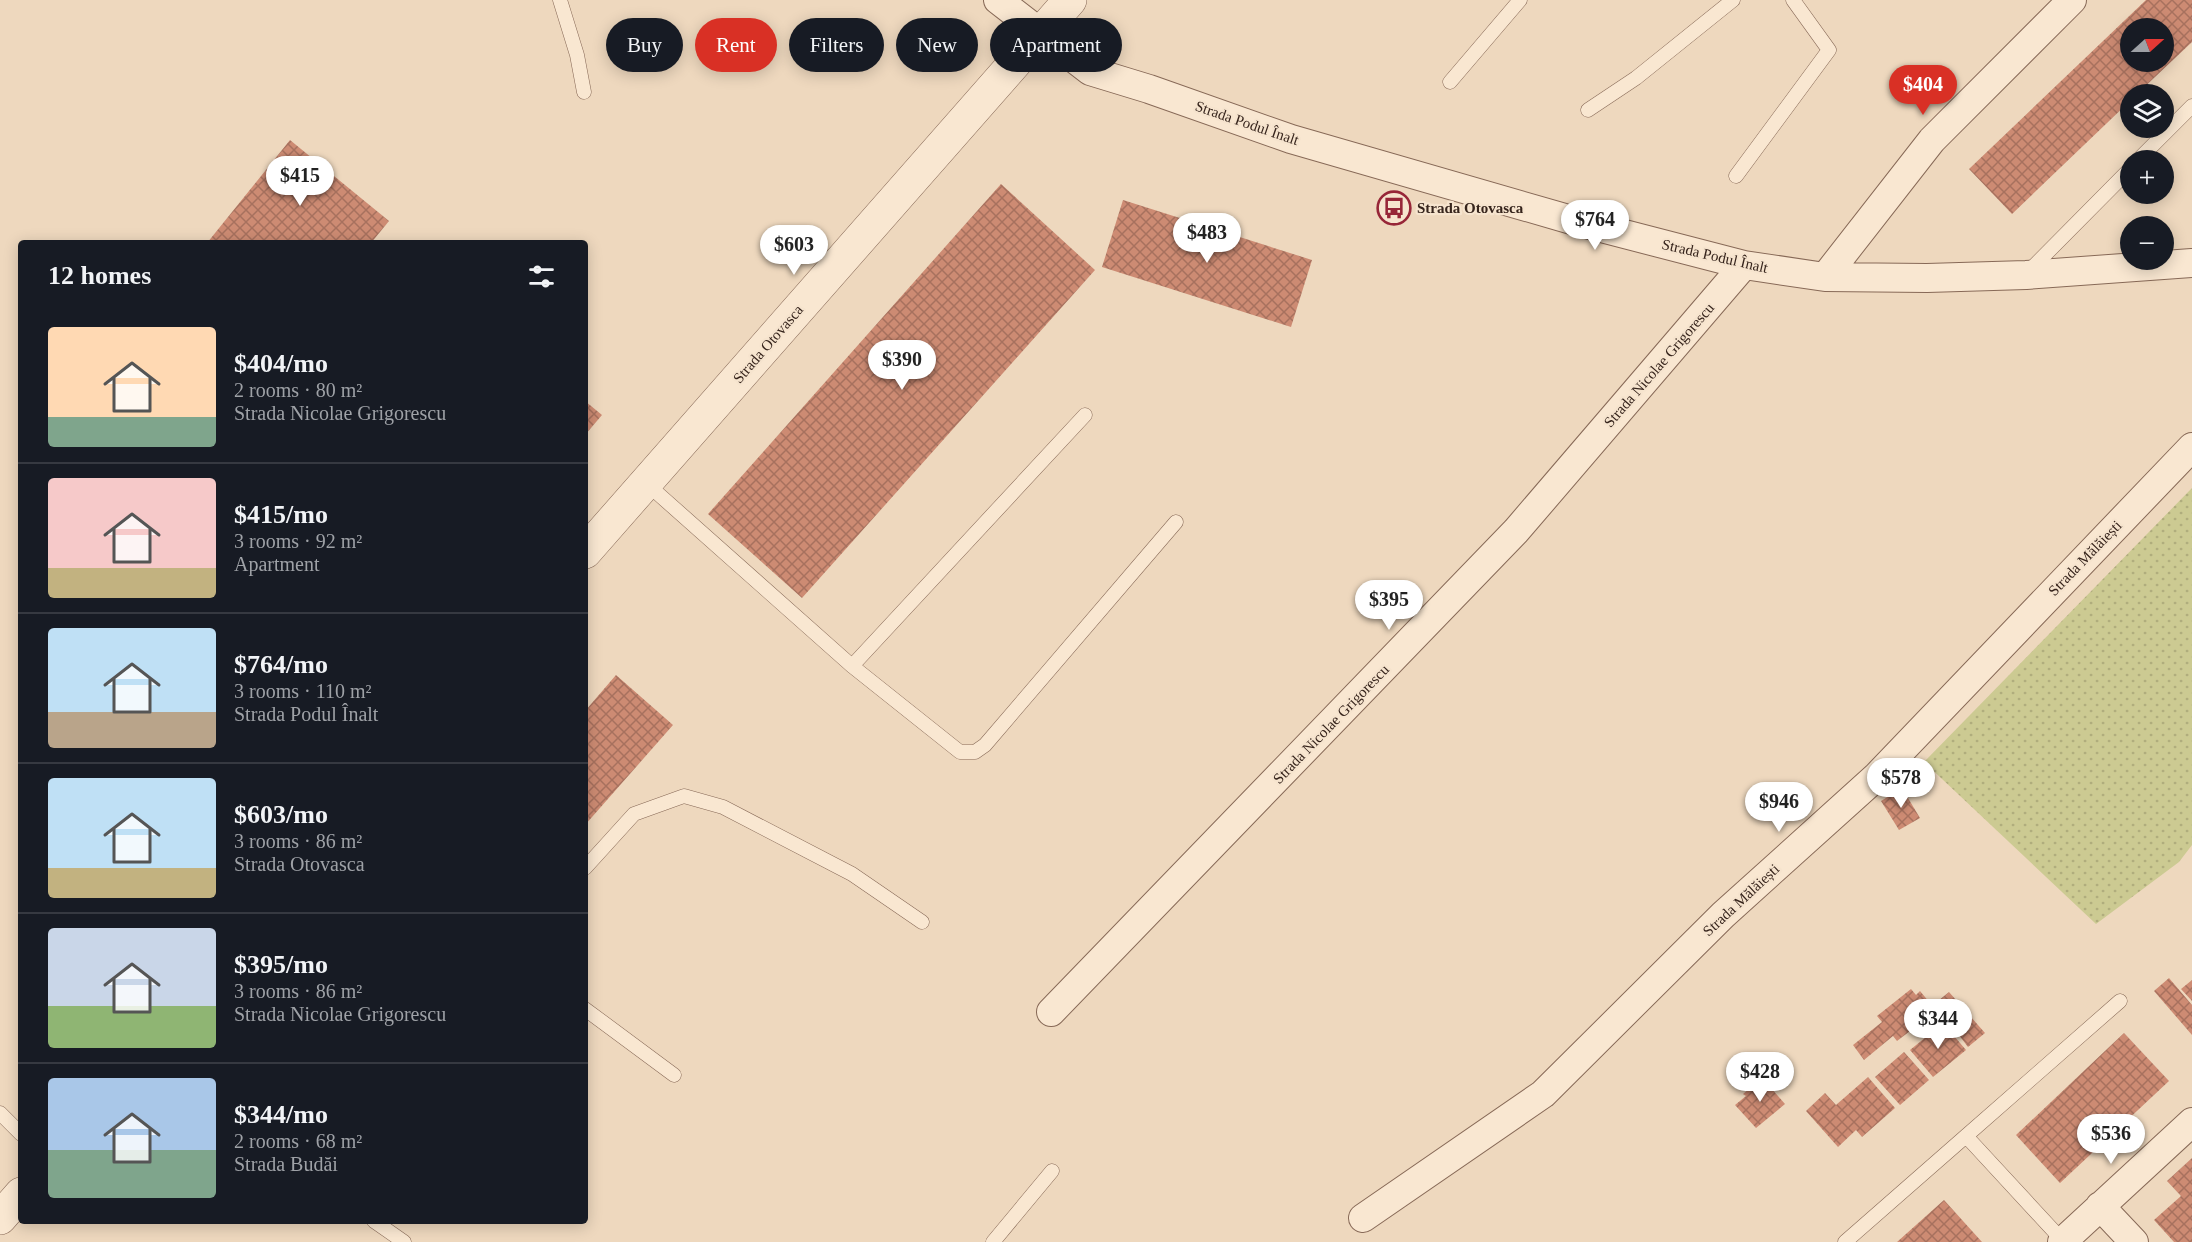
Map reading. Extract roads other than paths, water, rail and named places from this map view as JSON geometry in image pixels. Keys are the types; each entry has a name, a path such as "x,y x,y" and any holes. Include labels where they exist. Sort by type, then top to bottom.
{"street":[{"name":"Strada Podul Înalt","path":"998,0 1021,18"},
{"name":"Strada Otovasca","path":"1054,18 1070,0"},
{"path":"1825,277 1932,140 2072,0"},
{"name":"Strada Otovasca","path":"588,549 1007,72"},
{"name":"Strada Podul Înalt","path":"1093,72 1291,139 1582,223 1744,265 1825,277 1927,278 2026,275 2192,263"},
{"name":"Strada Nicolae Grigorescu","path":"1051,1012 1298,760 1516,531 1744,265"},
{"name":"Strada Mălăiești","path":"1363,1218 1543,1094 1723,915 1876,777 2192,447"},
{"path":"2062,1241 2192,1122"},
{"path":"0,1218 18,1197"},
{"path":"2100,1206 2134,1242"}],"lane":[{"path":"560,0 577,55 584,92"},
{"path":"1450,82 1520,0"},
{"path":"1587,110 1636,78 1733,0"},
{"path":"1736,176 1829,50 1793,0"},
{"path":"2148,150 2192,106"},
{"path":"2026,275 2120,179"},
{"path":"852,666 1085,415"},
{"path":"646,483 852,666 960,752 975,752 985,746 1176,522"},
{"path":"588,865 634,814 684,796 723,807 852,874 922,922"},
{"path":"1845,1242 2120,1001"},
{"path":"588,1011 674,1075"},
{"path":"0,1113 18,1131"},
{"path":"1965,1136 2062,1241"},
{"path":"993,1242 1052,1171"},
{"path":"378,1224 404,1242"}],"place":[{"name":"Strada Otovasca","path":"1394,208"}]}
